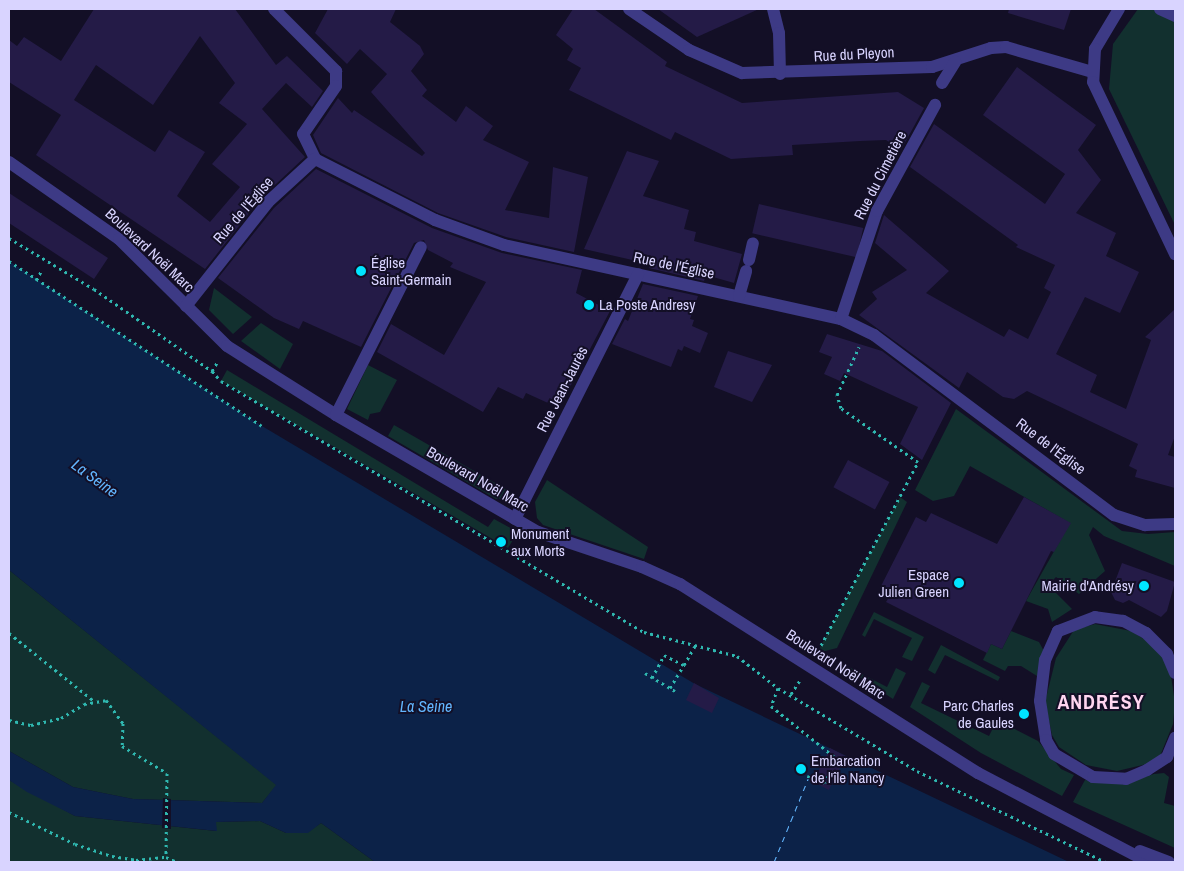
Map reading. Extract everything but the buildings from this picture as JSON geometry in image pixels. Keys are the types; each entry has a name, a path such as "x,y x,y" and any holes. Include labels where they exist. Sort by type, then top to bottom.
{"street":[{"path":"274,9 333,66 337,77 332,94 303,134 315,159"},
{"name":"Rue du Pleyon","path":"629,9 664,36 720,65 742,72 780,74 955,62 979,51 1006,47 1092,72"},
{"path":"773,9 779,33 780,74"},
{"path":"1119,9 1102,32 1092,72 1096,91 1175,254"},
{"path":"1160,9 1175,16"},
{"path":"942,84 955,62"},
{"name":"Rue du Cimetière","path":"841,318 877,211 935,105"},
{"name":"Rue de l'Église","path":"186,306 268,202 315,159 435,220 478,235 638,274 841,318 874,335 1114,515 1145,525 1175,524"},
{"name":"Boulevard Noël Marc","path":"9,162 119,239 227,346 336,415 538,532 642,566 680,584 978,773 1100,835 1148,862"},
{"path":"739,296 753,243"},
{"path":"336,415 421,247"},
{"name":"Rue Jean-Jaurès","path":"515,519 638,274"},
{"path":"1175,673 1167,654 1146,633 1123,621 1095,616 1058,631 1045,660 1040,701 1046,740 1054,754 1093,777 1126,779 1147,770 1167,757 1175,738"},
{"name":"Boulevard Noël Marc","path":"1100,835 1169,862"}],"path":[{"path":"9,238 94,289 212,371 221,381 644,632 737,656 778,688 791,694 917,771 1105,862"},
{"path":"9,261 262,426"},
{"path":"36,280 42,270"},
{"path":"791,694 810,666 918,462 841,408 837,395 862,342"},
{"path":"212,371 227,346"},
{"path":"9,633 94,702"},
{"path":"670,688 695,646"},
{"path":"652,678 664,655 684,665"},
{"path":"645,674 659,684 675,691"},
{"path":"778,688 772,706 836,758 825,783 809,775 808,779"},
{"path":"9,720 31,725 61,718 84,704 106,700 123,723 122,746 167,773 166,857"},
{"path":"9,812 75,844 112,856 136,860 166,857 177,862"}],"green space":[{"path":"1138,9 1175,9 1175,225 1109,89 1113,44"},
{"path":"214,288 252,317 233,334 209,310"},
{"path":"261,323 293,344 280,369 241,341"},
{"path":"368,365 397,380 380,412 370,414 368,420 347,409"},
{"path":"227,370 488,527 494,519 518,532 508,548 221,381"},
{"path":"956,409 1122,531 1148,534 1175,532 1175,566 1104,536 1093,527 1089,535 1105,571 1079,594 1056,577 1048,585 1072,609 1052,622 1048,609 1026,601 1070,523 970,466 954,496 933,501 915,490"},
{"path":"394,425 511,492 515,498 496,499 388,436"},
{"path":"547,480 648,547 644,559 543,525 537,518 535,502"},
{"path":"900,497 907,502 837,648 817,653"},
{"path":"9,570 277,785 262,803 133,799 73,787 9,751"},
{"path":"874,612 924,637 912,661 902,657 912,638 874,619 865,637 862,635"},
{"path":"1095,624 1131,631 1154,645 1170,669 1175,703 1173,724 1160,756 1147,764 1117,771 1086,765 1059,747 1052,735 1045,702 1056,658 1074,630"},
{"path":"1011,631 1039,642 1045,653 1037,676 1021,666 1008,666 1005,671 983,660 991,644 1002,649"},
{"path":"941,645 1000,677 998,681 945,655 935,674 928,670"},
{"path":"849,667 887,687 896,668 906,673 893,699 853,673"},
{"path":"922,682 930,686 921,703 989,736 997,720 1038,741 1061,769 1074,775 1062,796 981,753 910,707"},
{"path":"1164,773 1169,777 1164,803 1175,806 1175,848 1073,802 1085,780 1122,784 1154,774"},
{"path":"9,780 75,816 216,831 216,822 260,821 286,833 308,832 321,823 375,862 9,862"}],"water":[{"name":"La Seine","path":"9,261 262,426 695,684 1069,862 375,862 321,823 308,833 286,833 260,821 216,822 217,831 75,816 27,792 9,780 9,751 73,787 133,799 262,803 276,785 9,570"}],"pier":[{"path":"163,798 171,799 171,829 162,828"}],"ferry route":[{"path":"774,862 808,779"}],"place":[{"name":"Église Saint-Germain","path":"361,271"},
{"name":"La Poste Andresy","path":"589,305"},
{"name":"Monument aux Morts","path":"501,542"},
{"name":"Espace Julien Green","path":"959,583"},
{"name":"Mairie d'Andrésy","path":"1144,586"},
{"name":"Parc Charles de Gaules","path":"1024,714"},
{"name":"Embarcation de l'île Nancy","path":"801,769"}],"district":[{"name":"ANDRÉSY","path":"1101,701"}]}
